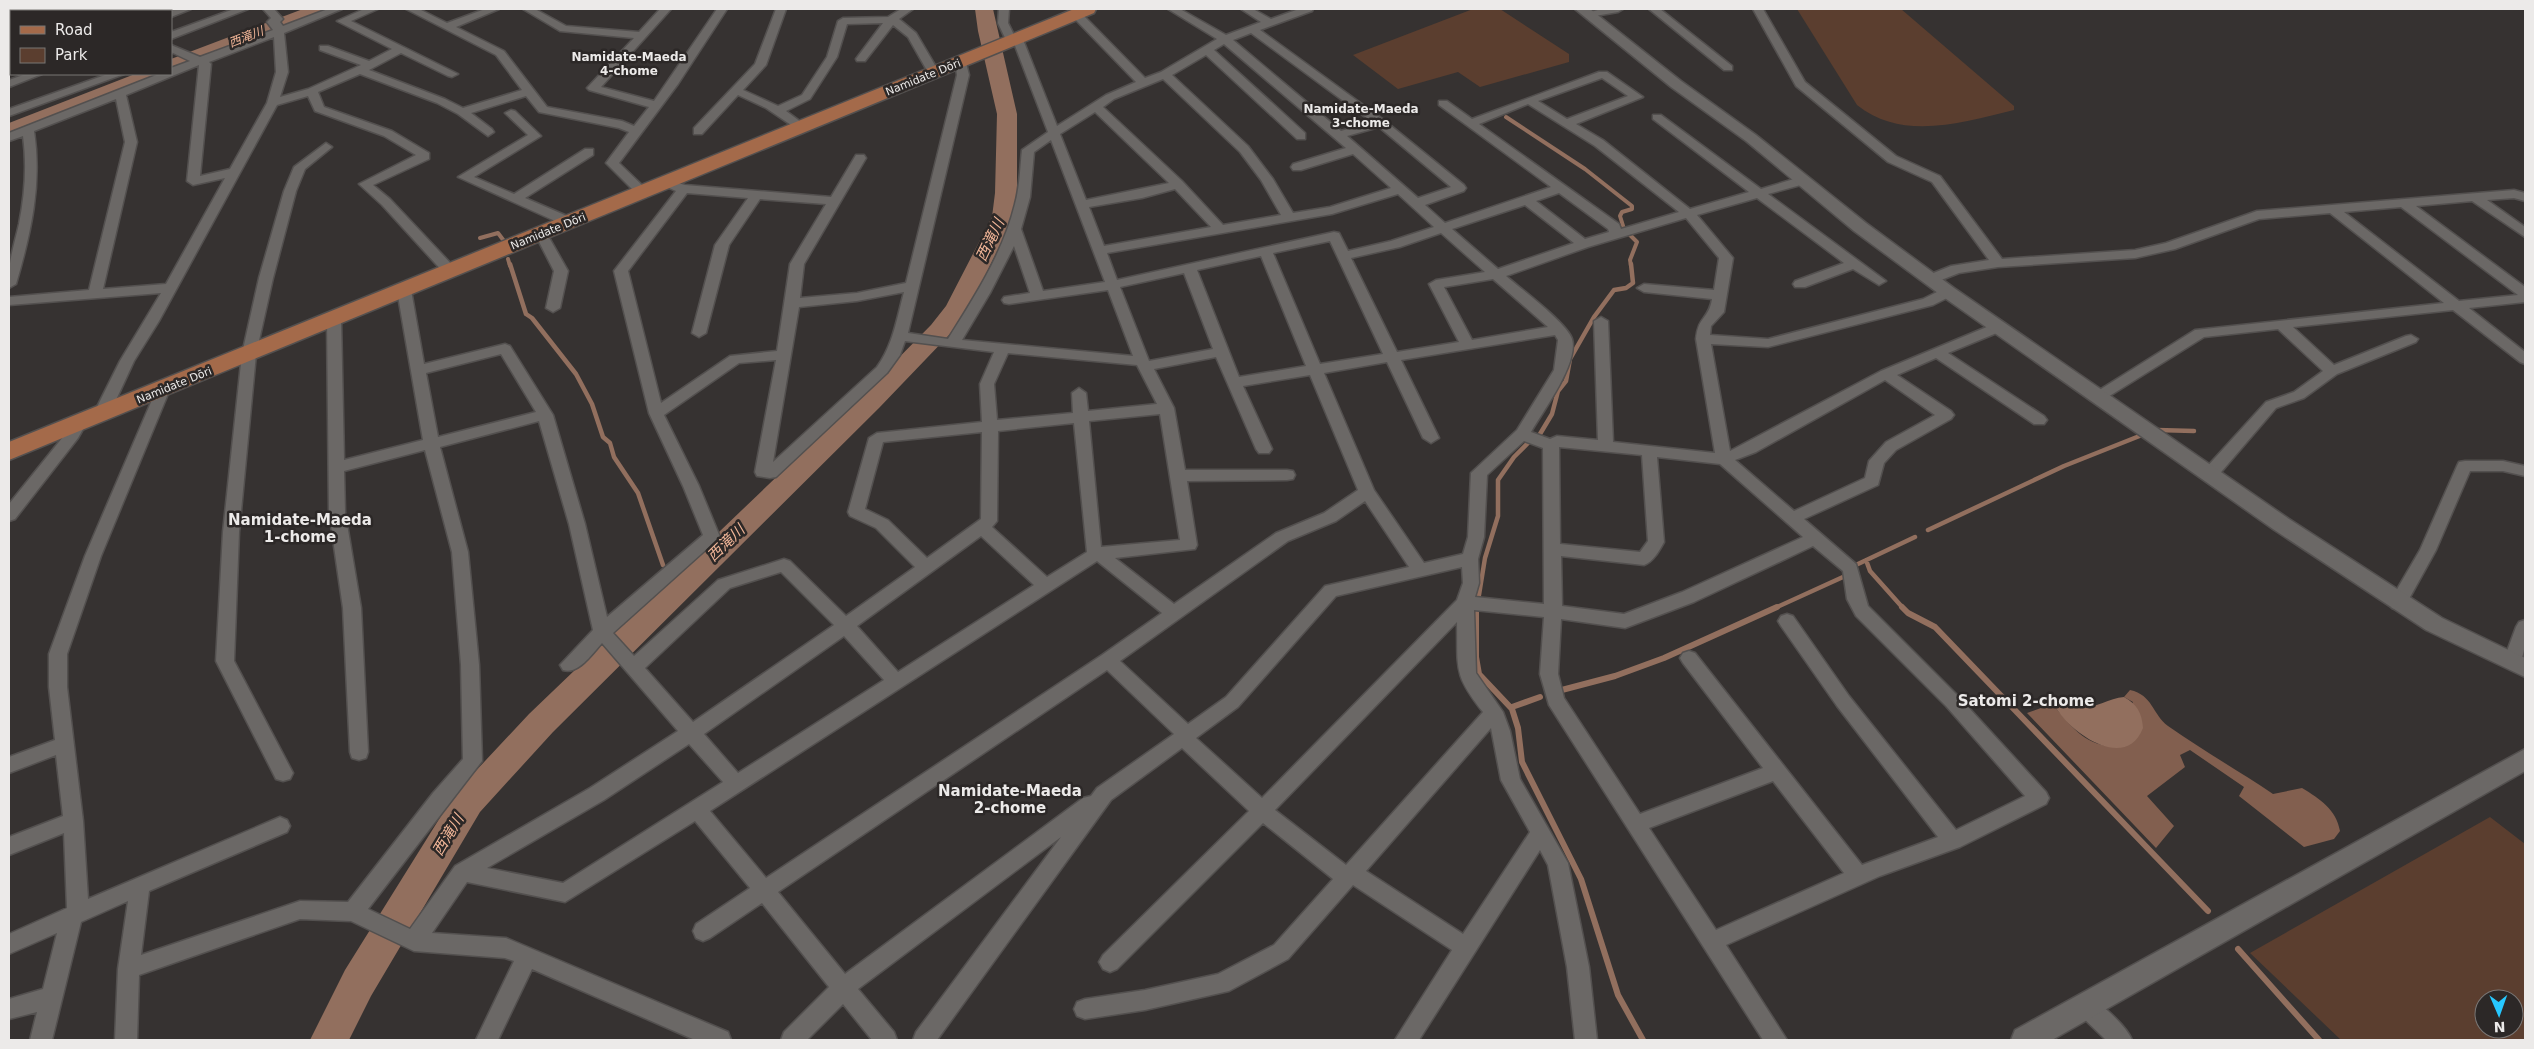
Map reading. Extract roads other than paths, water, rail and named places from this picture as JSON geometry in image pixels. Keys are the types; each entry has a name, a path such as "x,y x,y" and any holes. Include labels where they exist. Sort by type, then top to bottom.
{"main road":[{"name":"Namidate Dōri","path":"9,452 642,192 674,186 801,127 1082,12"}],"street":[{"path":"172,14 186,9"},
{"path":"172,36 243,9"},
{"path":"101,415 127,361 170,288 273,102 282,72 276,25 278,20 268,9"},
{"path":"172,71 184,55 276,25 337,9"},
{"path":"373,9 342,21 452,74"},
{"path":"411,9 449,26 500,53 543,110 622,125 636,131"},
{"path":"449,26 494,9"},
{"path":"528,9 564,29 643,35"},
{"path":"656,105 593,88 666,9"},
{"path":"642,192 612,163 674,82 722,9"},
{"path":"698,131 760,64 781,9"},
{"path":"861,59 891,19 908,9"},
{"path":"462,872 565,893 897,684 1098,553 1189,545 1167,408 1144,364 1111,285 1053,133 1003,23 1004,9"},
{"path":"1174,9 1225,39 1356,149 1498,274 1559,330 1565,340 1561,370 1522,434 1479,473 1476,537 1470,559 1471,583 1465,603 1467,673 1471,683 1494,712 1501,731 1511,780 1558,863 1578,967 1586,1040"},
{"path":"1246,9 1270,23"},
{"path":"949,344 996,272 1014,228 1025,192 1028,150 1096,108 1110,97 1165,74 1225,39 1308,9"},
{"path":"1585,12 1618,9"},
{"path":"1654,9 1728,68"},
{"path":"1758,9 1800,84 1892,159 1936,179 1998,263"},
{"path":"1082,12 1142,82"},
{"path":"1585,12 1676,84 1751,138 1860,227 1948,292 2398,602 2434,624 2519,665 2525,627"},
{"path":"778,110 806,98 832,58 843,21 891,19 912,35 933,72"},
{"path":"1252,29 1382,123 1460,188 1417,203"},
{"path":"324,48 441,101 462,112 488,132"},
{"path":"273,102 312,91 401,49"},
{"path":"1207,50 1301,136"},
{"path":"184,55 205,64 193,181 234,172"},
{"path":"860,158 832,201 796,264 793,303 763,472 770,473 882,370 893,355 900,336 963,75 970,57"},
{"path":"1165,74 1244,149 1267,179 1289,218"},
{"path":"1471,123 1603,74 1637,97 1569,122"},
{"path":"9,84 33,75"},
{"path":"14,110 115,75"},
{"path":"9,137 28,129 40,120 165,75"},
{"path":"312,91 319,109 392,135 412,145 425,156 365,184 386,202 450,271"},
{"path":"462,112 530,91"},
{"path":"736,91 753,96 778,110 801,127"},
{"path":"95,294 131,142 120,92"},
{"path":"1529,100 1569,122 1599,143 1689,214 1726,258 1717,312 1704,325 1704,339 1724,459 1850,568 1854,577 1853,599 1862,611 1952,701 2040,798 1953,841 1858,877 1711,942"},
{"path":"1444,103 1623,233"},
{"path":"1096,108 1178,184 1220,230"},
{"path":"14,110 40,120"},
{"path":"511,113 535,136 464,177 569,222"},
{"path":"1657,117 1879,281"},
{"path":"1339,135 1382,123"},
{"path":"9,284 20,247 34,181 33,154 28,129"},
{"path":"283,773 225,662 231,532 249,354 266,278 290,191 300,167 326,147"},
{"path":"1297,167 1356,149"},
{"path":"515,199 588,152"},
{"path":"1468,344 1436,284 1498,274 1583,244 1804,180"},
{"path":"1082,205 1142,194 1178,184"},
{"path":"569,665 606,636 712,537 691,486 656,413 621,271 674,186 832,201"},
{"path":"1344,256 1446,228 1562,188"},
{"path":"1098,251 1332,210 1401,189"},
{"path":"699,333 722,245 757,194"},
{"path":"1931,279 1956,269 1998,263 2135,254 2170,246 2257,215 2514,194 2525,197"},
{"path":"2474,197 2525,233"},
{"path":"1527,200 1583,244"},
{"path":"2404,203 2525,293"},
{"path":"2334,209 2525,359"},
{"path":"1014,228 1038,296"},
{"path":"541,234 561,272 553,308"},
{"path":"1009,300 1111,285 1334,236 1431,438"},
{"path":"1266,251 1367,492 1420,570"},
{"path":"1800,284 1854,264"},
{"path":"1189,268 1221,352 1236,382 1264,449"},
{"path":"793,303 857,298 911,286"},
{"path":"9,301 170,288"},
{"path":"1644,288 1720,295"},
{"path":"362,916 440,799 473,761 470,666 460,552 431,443 416,370 404,290"},
{"path":"1704,339 1768,343 1928,302 1948,292"},
{"path":"2098,397 2200,334 2525,298"},
{"path":"334,319 337,512 352,608 359,752"},
{"path":"1601,321 1606,446"},
{"path":"2282,325 2332,371"},
{"path":"1551,445 1557,441 1724,459 1751,448 1886,374 1999,327"},
{"path":"1236,382 1559,330"},
{"path":"900,336 949,344 1144,364 1221,352"},
{"path":"2210,474 2271,405 2299,395 2332,371 2411,339"},
{"path":"416,370 505,349 545,415 577,524 606,636 737,785"},
{"path":"410,939 462,872 513,845 691,734 846,626 989,521 990,425 987,384 1003,349"},
{"path":"1938,353 2039,420"},
{"path":"656,413 735,359 783,355"},
{"path":"1793,518 1872,481 1877,462 1891,446 1946,415 1886,374"},
{"path":"41,1040 75,915 73,821 58,687 58,654 93,556 163,389"},
{"path":"1078,393 1093,549 1174,613"},
{"path":"926,568 882,524 856,512 876,438 1167,408"},
{"path":"337,467 545,415"},
{"path":"9,515 73,434 78,424"},
{"path":"1522,434 1551,445"},
{"path":"1551,445 1553,611 1549,674 1555,700 1776,1040"},
{"path":"1552,549 1644,559 1656,542 1649,451"},
{"path":"2398,602 2428,550 2465,466 2503,466 2525,471"},
{"path":"1178,476 1287,475"},
{"path":"703,932 1108,660 1282,537 1330,517 1367,492"},
{"path":"982,527 1046,586"},
{"path":"1465,603 1553,611 1625,621 1688,597 1815,538"},
{"path":"792,1040 843,988 1104,794 1232,702 1331,591 1470,559"},
{"path":"630,663 724,584 784,565 846,626 897,684"},
{"path":"1110,962 1262,811 1465,603"},
{"path":"1787,621 1843,701 1953,841"},
{"path":"1689,658 1858,877"},
{"path":"1108,660 1262,811 1350,875 1466,947"},
{"path":"1085,1009 1145,1000 1221,984 1281,952 1494,712"},
{"path":"9,765 64,744"},
{"path":"2025,1040 2525,759"},
{"path":"1636,824 1777,771"},
{"path":"924,1040 1104,794"},
{"path":"697,809 886,1040"},
{"path":"9,846 73,821"},
{"path":"9,944 280,826"},
{"path":"1406,1040 1541,832"},
{"path":"126,1040 129,970 140,886"},
{"path":"129,970 300,910 362,916 410,939 506,948 720,1040"},
{"path":"487,1040 527,956"},
{"path":"9,1009 53,997"},
{"path":"2086,1006 2121,1040"}],"waterway":[{"name":"西滝川","path":"172,66 247,35 320,9"},
{"name":"西滝川","path":"329,1040 358,983 468,802 541,723 870,402 940,330 957,308 1003,217 1006,193 1007,114 987,31 984,9"},
{"name":"西滝川","path":"9,130 149,75"},
{"path":"1506,117 1585,169 1632,206 1632,209 1622,212 1620,216 1624,229 1637,242 1630,260 1631,266"},
{"path":"480,238 498,233 504,241"},
{"path":"508,259 510,266"},
{"path":"510,264 526,314 532,318 576,374 592,404 603,437 610,443 614,457 638,493 663,565"},
{"path":"1540,434 1552,414 1558,391 1566,381 1570,359 1594,317 1614,290 1626,288 1633,283 1631,264"},
{"path":"2157,430 2194,431"},
{"path":"1928,530 2064,466 2142,435"},
{"path":"1479,595 1485,558 1498,516 1498,480 1514,457 1529,442"},
{"path":"1866,560 1915,537"},
{"path":"1858,564 1866,560"},
{"path":"1866,560 1870,571 1903,608"},
{"name":"西滝川","path":"681,574 691,578"},
{"path":"1775,608 1843,577"},
{"path":"1558,691 1615,676 1664,658 1777,607"},
{"path":"1903,608 1908,613 1935,627 2208,911"},
{"path":"1476,611 1476,657 1479,674 1512,709 1518,728 1522,762 1581,879 1618,995 1643,1040"},
{"path":"1512,707 1540,697"},
{"path":"2238,949 2319,1040"}],"district":[{"name":"Namidate-Maeda 4-chome","path":"629,64"},
{"name":"Namidate-Maeda 3-chome","path":"1361,116"},
{"name":"Namidate-Maeda 1-chome","path":"300,528"},
{"name":"Satomi 2-chome","path":"2026,701"},
{"name":"Namidate-Maeda 2-chome","path":"1010,800"}]}
